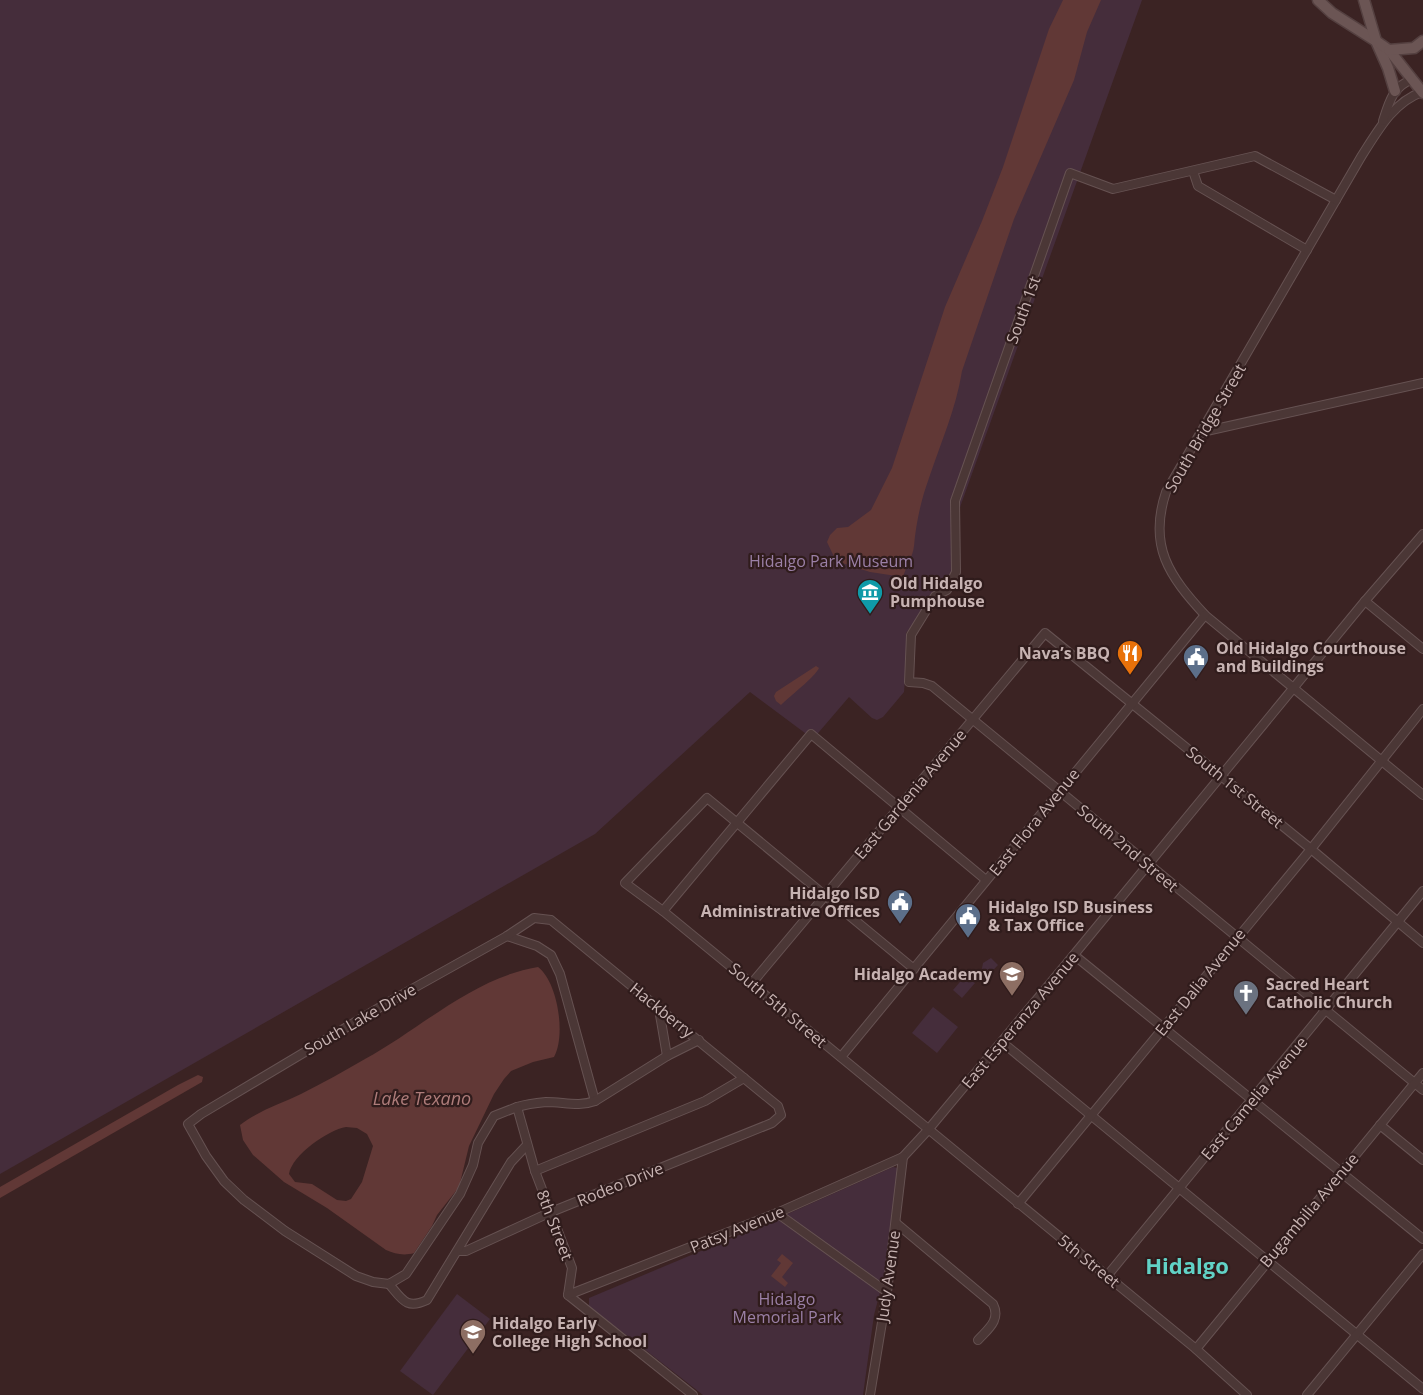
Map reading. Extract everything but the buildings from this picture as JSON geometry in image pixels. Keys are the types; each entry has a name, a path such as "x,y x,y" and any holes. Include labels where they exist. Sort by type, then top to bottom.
{"main road":[{"path":"1318,0 1332,14 1389,50 1418,79 1423,92"},
{"path":"1364,0 1376,41 1395,91"},
{"path":"1389,50 1414,48 1423,41"}],"street":[{"path":"1395,91 1402,83 1418,79"},
{"name":"South Bridge Street","path":"1383,124 1389,100 1395,91"},
{"name":"South Bridge Street","path":"1423,92 1403,102 1383,124 1336,201 1166,492 1160,510 1158,530 1168,567 1205,615 1423,795"},
{"name":"South 1st","path":"935,596 947,590 956,572 955,501 1070,173 1113,189 1255,156 1336,201"},
{"path":"1193,171 1198,186 1307,250"},
{"path":"1202,432 1423,383"},
{"name":"East Esperanza Avenue","path":"903,1157 1002,1042 1365,601 1423,534"},
{"name":"South 2nd Street","path":"935,596 911,635 909,682 929,684 972,718 1148,866 1423,1090"},
{"path":"1365,601 1423,649"},
{"name":"East Flora Avenue","path":"841,1058 1205,615"},
{"name":"East Gardenia Avenue","path":"752,983 1045,633"},
{"name":"South 1st Street","path":"1045,633 1311,849 1423,944"},
{"name":"East Dalia Avenue","path":"1018,1204 1311,849 1423,709"},
{"path":"663,911 811,735 987,880"},
{"name":"South 5th Street","path":"737,822 707,798 625,883 752,983 928,1130"},
{"path":"737,822 914,969"},
{"name":"East Camelia Avenue","path":"1107,1276 1423,891"},
{"name":"South Lake Drive","path":"389,1284 373,1282 356,1276 285,1231 244,1200 224,1181 206,1156 188,1124 317,1044 507,936 534,918"},
{"name":"Hackberry","path":"534,918 551,920 778,1106 781,1115"},
{"path":"507,936 537,946 551,955 560,974 596,1101"},
{"path":"1074,954 1423,1239"},
{"path":"659,1009 667,1056"},
{"path":"528,1146 511,1162 427,1300 417,1304 408,1304 402,1300 389,1284 406,1274 460,1194 478,1143 494,1116 531,1103 548,1102 584,1106 596,1101 667,1056 699,1040"},
{"path":"1002,1042 1423,1389"},
{"name":"Bugambilia Avenue","path":"1196,1349 1423,1073"},
{"path":"535,1171 705,1101 744,1078"},
{"name":"8th Street","path":"517,1107 535,1171 572,1268 568,1295"},
{"name":"Rodeo Drive","path":"458,1251 466,1251 550,1212 772,1124 781,1115"},
{"path":"1380,1125 1423,1160"},
{"name":"5th Street","path":"928,1130 1196,1349 1246,1395"},
{"name":"Patsy Avenue","path":"568,1295 777,1213 903,1157"},
{"name":"Judy Avenue","path":"870,1395 887,1292 903,1157"},
{"path":"777,1213 887,1292"},
{"path":"896,1223 993,1304 996,1319 978,1340"},
{"path":"1307,1395 1423,1254"},
{"path":"568,1295 693,1395"}],"green space":[{"name":"Hidalgo Park Museum","path":"0,0 1142,0 959,510 951,588 946,596 924,610 906,633 908,639 904,692 883,717 877,720 872,718 849,697 813,739 750,692 595,834 0,1174"},
{"path":"991,958 998,965 983,981 980,978 983,963"},
{"path":"966,975 975,983 962,998 953,990"},
{"path":"933,1007 958,1027 937,1053 912,1033"},
{"name":"Hidalgo Memorial Park","path":"893,1167 898,1168 886,1270 874,1315 863,1395 703,1395 589,1306 589,1298"},
{"path":"457,1294 490,1319 433,1395 400,1371"}],"water":[{"path":"1063,0 1101,0 1087,32 1074,80 1014,219 962,371 952,412 924,495 911,558 903,577 870,572 836,561 827,542 830,535 837,528 848,527 871,510 892,468 945,307 1003,167 1049,29"},
{"path":"816,666 819,668 813,676 781,705 776,701 774,696 776,692"},
{"name":"Lake Texano","path":"538,967 551,984 558,1010 558,1048 554,1057 511,1071 504,1079 494,1094 469,1146 459,1187 437,1215 414,1253 400,1254 386,1250 327,1208 284,1182 253,1155 243,1140 240,1125 247,1120 309,1090 386,1047 469,993 514,973","holes":["357,1128 367,1134 373,1146 362,1182 351,1199 337,1200 312,1184 295,1182 289,1174 292,1167 312,1144 339,1129"]},
{"path":"198,1075 203,1077 202,1082 0,1198 0,1187"},
{"path":"782,1254 793,1263 782,1277 788,1283 785,1287 771,1276 781,1263 777,1260"}],"place":[{"name":"Old Hidalgo Pumphouse","path":"870,615"},
{"name":"Nava’s BBQ","path":"1130,676"},
{"name":"Old Hidalgo Courthouse and Buildings","path":"1196,680"},
{"name":"Hidalgo ISD Administrative Offices","path":"900,925"},
{"name":"Hidalgo ISD Business & Tax Office","path":"968,939"},
{"name":"Hidalgo Academy","path":"1012,997"},
{"name":"Sacred Heart Catholic Church","path":"1246,1016"},
{"name":"Hidalgo Early College High School","path":"473,1355"}],"district":[{"name":"Hidalgo","path":"1187,1266"}]}
